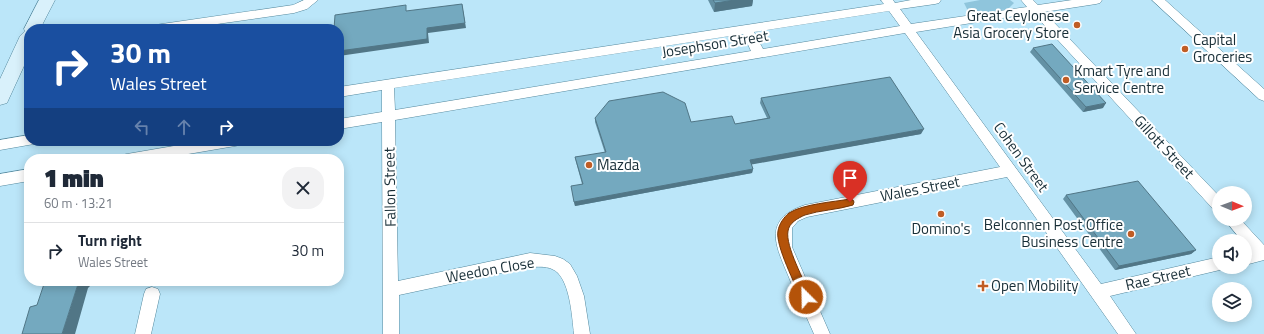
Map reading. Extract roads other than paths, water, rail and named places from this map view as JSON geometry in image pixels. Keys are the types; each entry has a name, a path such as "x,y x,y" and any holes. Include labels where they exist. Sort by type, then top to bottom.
{"street":[{"path":"35,24 47,0"},
{"path":"192,24 294,10 304,6 312,0"},
{"name":"Josephson Street","path":"344,91 746,29 889,3 935,0"},
{"name":"Josephson Street","path":"344,123 907,29 1031,5 1096,0"},
{"path":"1158,0 1264,96"},
{"name":"Cohen Street","path":"889,3 1128,334"},
{"name":"Gillott Street","path":"1031,5 1212,199"},
{"path":"746,29 759,54"},
{"path":"0,98 24,49"},
{"name":"Fallon Street","path":"388,85 390,290"},
{"path":"0,145 24,141"},
{"path":"157,154 205,146"},
{"name":"Wales Street","path":"822,334 784,247 782,232 785,225 793,216 805,211 1010,171"},
{"path":"0,180 24,176"},
{"path":"1238,226 1264,254"},
{"path":"1252,257 1264,254"},
{"name":"Weedon Close","path":"390,290 530,260 545,261 558,264 568,273 573,284 582,334"},
{"name":"Rae Street","path":"1097,292 1212,266"},
{"path":"390,290 391,334"},
{"path":"142,334 152,294"}],"place":[{"name":"Great Ceylonese Asia Grocery Store","path":"1077,25"},
{"name":"Capital Groceries","path":"1185,49"},
{"name":"Kmart Tyre and Service Centre","path":"1066,80"},
{"name":"Mazda","path":"589,165"},
{"name":"Domino's","path":"941,214"},
{"name":"Belconnen Post Office Business Centre","path":"1131,234"},
{"name":"Open Mobility","path":"983,286"}]}
